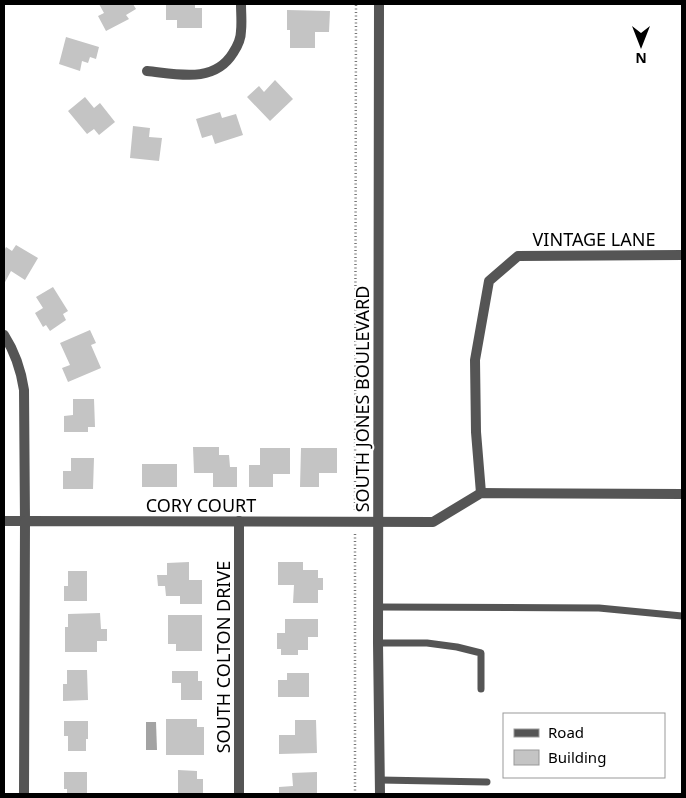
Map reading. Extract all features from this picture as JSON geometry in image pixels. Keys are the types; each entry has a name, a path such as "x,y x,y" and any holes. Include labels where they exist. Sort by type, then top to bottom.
{"street":[{"path":"147,71 194,75 208,73 220,68 229,60 237,48 241,33 241,4"},
{"name":"SOUTH JONES BOULEVARD","path":"379,4 378,642 380,794"},
{"name":"VINTAGE LANE","path":"481,493 476,432 475,360 489,281 518,256 682,255"},
{"path":"4,335 13,350 21,370 24,390 24,794"},
{"path":"378,521 433,522 481,493 682,494"},
{"name":"CORY COURT","path":"4,521 378,521"},
{"name":"SOUTH COLTON DRIVE","path":"239,521 239,794"}],"lane":[{"path":"378,607 599,608 682,616"},
{"path":"378,642 427,642 481,653 481,689"},
{"path":"380,780 488,782"}],"path":[{"path":"355,794 356,4"}],"shaded area":[{"path":"146,722 156,722 157,750 146,750"}],"building":[{"path":"99,4 133,4 136,9 126,15 129,19 106,31 98,16 104,13"},
{"path":"166,4 195,4 195,8 202,8 202,28 177,28 177,20 166,20"},
{"path":"287,10 330,11 329,32 315,32 315,48 290,48 290,30 287,30"},
{"path":"66,37 99,47 96,59 90,57 88,63 82,61 80,71 59,64"},
{"path":"275,80 293,99 270,121 247,97 259,86 264,92"},
{"path":"85,97 94,108 100,103 115,122 99,135 94,129 87,134 68,111"},
{"path":"220,112 222,118 236,114 243,135 215,144 212,135 202,138 196,119"},
{"path":"133,126 150,128 149,137 162,138 159,161 130,158"},
{"path":"16,245 38,258 25,280 11,271 4,284 4,251 6,247 12,251"},
{"path":"53,287 68,311 63,314 66,320 50,331 46,325 43,327 35,313 43,308 36,297"},
{"path":"90,330 96,343 91,345 101,368 68,382 62,368 70,365 60,343"},
{"path":"73,399 94,399 95,427 88,427 88,432 64,432 64,416 73,415"},
{"path":"193,447 219,447 219,455 229,455 230,467 237,467 237,487 213,487 213,473 194,473"},
{"path":"260,448 290,448 290,474 273,474 273,487 249,487 249,465 260,465"},
{"path":"301,448 337,448 337,473 319,473 319,487 300,487"},
{"path":"71,458 94,458 93,489 63,489 63,471 71,471"},
{"path":"142,464 177,464 177,487 142,487"},
{"path":"189,562 189,580 202,580 202,604 180,604 180,596 166,596 165,586 158,586 157,575 167,575 167,563"},
{"path":"278,562 303,562 303,570 318,570 318,578 323,578 323,590 318,590 318,603 293,603 294,585 278,585"},
{"path":"68,571 87,571 87,601 64,601 64,586 68,586"},
{"path":"100,613 101,629 107,629 107,641 97,641 97,652 65,652 65,627 68,627 68,614"},
{"path":"168,615 202,615 202,651 176,651 176,644 168,644"},
{"path":"285,619 318,619 318,637 308,637 308,650 298,650 298,655 281,655 281,649 277,649 277,633 285,633"},
{"path":"67,670 87,670 88,700 63,701 63,684 67,684"},
{"path":"172,671 198,671 198,681 202,681 202,700 181,700 181,683 172,683"},
{"path":"287,673 309,673 309,697 278,697 278,680 287,680"},
{"path":"166,719 197,719 197,727 204,727 204,755 166,755"},
{"path":"295,720 316,720 317,753 279,754 279,735 295,735"},
{"path":"64,721 88,721 86,751 68,751 68,736 64,736"},
{"path":"178,770 197,771 197,779 203,779 203,794 178,794"},
{"path":"64,772 87,772 87,794 67,794 67,789 64,789"},
{"path":"317,772 317,794 279,794 279,787 293,786 292,773"}]}
